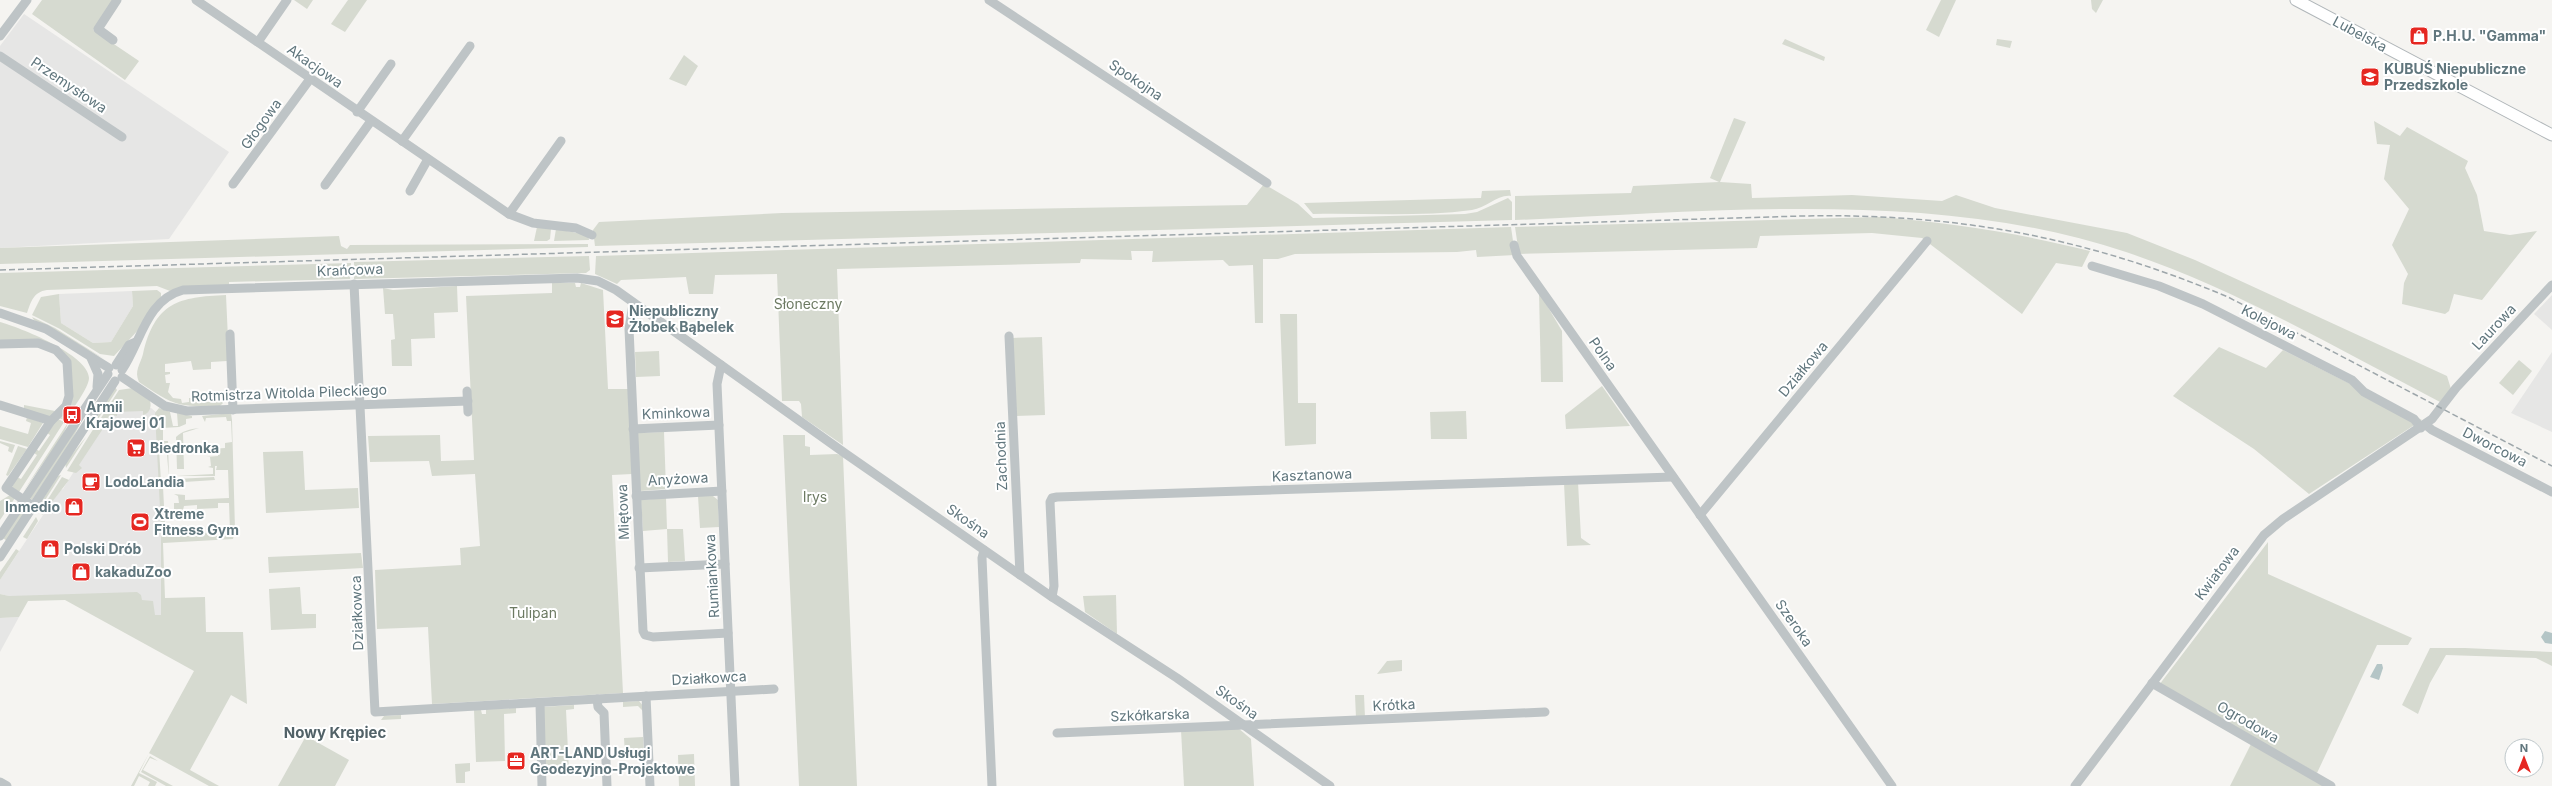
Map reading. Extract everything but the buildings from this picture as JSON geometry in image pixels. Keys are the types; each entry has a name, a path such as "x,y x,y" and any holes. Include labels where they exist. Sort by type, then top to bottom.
{"main road":[{"name":"Lubelska","path":"2296,0 2552,135"}],"street":[{"path":"113,40 98,29 117,0"},
{"name":"Akacjowa","path":"196,0 357,112 509,214 533,223 580,229 592,236"},
{"path":"258,42 287,0"},
{"name":"Spokojna","path":"989,0 1267,183"},
{"path":"0,36 24,3"},
{"path":"402,141 470,46"},
{"name":"Przemysłowa","path":"0,56 122,137"},
{"path":"357,112 392,64"},
{"name":"Głogowa","path":"234,184 310,79"},
{"path":"325,185 371,121"},
{"path":"509,214 561,141"},
{"path":"410,191 428,159"},
{"name":"Działkowa","path":"1700,515 1927,241"},
{"name":"Polna","path":"1514,245 1517,256 1673,477"},
{"name":"Kolejowa","path":"2092,266 2159,286 2203,304 2352,380 2364,392 2414,419 2423,426"},
{"name":"Krańcowa","path":"115,373 135,348 136,342 157,307 168,296 183,290 354,284 591,279"},
{"name":"Skośna","path":"591,279 616,290 984,550 1052,597 1127,644 1330,786"},
{"name":"Działkowca","path":"354,284 375,712 540,703 597,703 646,696 774,689"},
{"name":"Laurowa","path":"2423,426 2437,415 2456,388 2552,285"},
{"name":"Miętowa","path":"634,304 629,329 642,627 645,635 653,637 728,633"},
{"name":"Rotmistrza Witolda Pileckiego","path":"0,313 46,329 90,356 165,406 176,410 233,410 468,401"},
{"name":"Rotmistrza Witolda Pileckiego","path":"230,334 233,410"},
{"name":"Zachodnia","path":"1009,336 1020,575"},
{"path":"0,344 45,344 65,358 68,400 60,413 51,421 6,488 34,506"},
{"path":"90,356 98,374 97,388"},
{"name":"Rumiankowa","path":"721,365 717,377 735,786"},
{"path":"0,536 97,388 115,373"},
{"path":"0,557 34,506 115,373"},
{"path":"467,392 468,412"},
{"path":"0,405 51,421"},
{"name":"Kminkowa","path":"633,428 719,426"},
{"name":"Dworcowa","path":"2423,426 2552,492"},
{"name":"Kwiatowa","path":"2075,786 2254,548 2274,526 2423,426"},
{"name":"Szeroka","path":"1673,477 1892,786"},
{"name":"Kasztanowa","path":"1052,597 1054,586 1050,502 1052,498 1057,497 1673,477"},
{"name":"Anyżowa","path":"636,496 722,491"},
{"path":"984,550 982,558 992,786"},
{"path":"639,568 725,564"},
{"name":"Ogrodowa","path":"2152,683 2331,786"},
{"path":"646,696 650,786"},
{"path":"540,703 542,786"},
{"path":"597,703 604,713 607,786"},
{"name":"Krótka","path":"1244,725 1545,712"},
{"name":"Szkółkarska","path":"1056,733 1244,725"},
{"path":"0,782 8,786"}],"shaded area":[{"path":"24,14 229,152 169,239 0,248 0,46"},
{"path":"132,291 133,306 111,342 93,343 61,323 59,294"},
{"path":"2552,295 2552,330 2534,314"},
{"path":"2552,352 2552,432 2511,413"},
{"path":"151,408 157,413 166,654 68,596 9,596 0,594 0,580 59,491 63,489 111,412"},
{"path":"19,617 0,652 0,618"},
{"path":"2545,631 2552,633 2552,644 2545,643 2541,637"},
{"path":"2377,664 2382,664 2383,668 2379,680 2370,677"}],"green space":[{"path":"42,0 114,0 93,30 139,61 125,80 32,14"},
{"path":"294,0 313,0 307,9"},
{"path":"348,0 367,0 345,32 331,24"},
{"path":"1941,0 1956,0 1939,37 1926,30"},
{"path":"2091,0 2103,0 2096,13 2092,9"},
{"path":"1785,39 1825,57 1824,61 1782,44"},
{"path":"1997,39 2012,41 2010,48 1996,45"},
{"path":"684,55 698,66 686,86 669,79"},
{"path":"1734,118 1746,122 1720,182 1751,184 1752,198 1852,195 1942,201 1956,195 1995,208 2127,233 2195,260 2447,376 2451,389 2440,402 2286,321 2207,284 2126,252 2053,232 1978,219 1901,212 1823,209 1745,210 1515,220 1515,196 1631,193 1633,186 1719,182 1710,178"},
{"path":"2374,121 2400,136 2407,127 2468,161 2465,168 2477,195 2484,231 2510,235 2537,231 2482,300 2454,294 2449,311 2445,314 2402,304 2404,283 2408,274 2392,245 2409,209 2384,179 2390,145 2377,144"},
{"path":"1264,184 1298,204 1313,218 1465,214 1477,212 1508,198 1512,202 1512,220 595,246 593,230 599,222 782,213 1247,205"},
{"path":"1510,190 1511,196 1501,197 1477,209 1452,212 1313,214 1304,203 1481,198 1482,191"},
{"path":"1879,217 1933,222 1986,230 2037,239 2090,251 2082,267 2056,263 2022,314 1922,238 1872,233 1760,236 1757,248 1519,254 1515,227"},
{"path":"537,227 551,229 550,239 547,241 534,241"},
{"name":"Słoneczny","path":"1511,227 1515,255 1477,257 1476,250 1457,252 1295,254 1278,259 1263,259 1263,323 1255,323 1253,265 1229,266 1223,260 1152,262 1153,251 1131,251 1132,260 1081,259 1080,263 837,269 843,445 802,417 801,404 799,401 782,401 777,274 715,275 713,294 689,294 686,277 621,280 617,284 595,274 596,256"},
{"path":"556,229 588,235 589,240 554,241"},
{"path":"339,236 341,246 347,249 350,245 588,244 588,247 0,264 0,248"},
{"path":"589,256 590,270 586,273 354,279 354,262"},
{"path":"351,263 350,279 229,282 229,285 170,291 157,286 47,290 42,291 33,298 27,313 0,306 0,273"},
{"name":"Tulipan","path":"552,283 575,283 576,287 580,287 581,283 603,290 608,389 628,389 632,474 612,475 623,693 432,704 428,627 377,629 375,570 461,565 460,548 480,546 475,474 432,476 429,461 370,462 368,436 440,435 441,461 474,460 466,296 552,293"},
{"path":"457,286 458,312 434,313 435,338 411,339 412,366 392,366 391,340 395,339 393,314 385,314 383,288 393,290"},
{"path":"157,290 161,293 161,297 140,328 114,356 100,354 60,329 32,315 41,297 59,294 61,323 93,343 111,342 133,306 132,291"},
{"path":"1539,292 1562,331 1563,382 1541,382"},
{"path":"226,295 231,405 227,361 211,362 211,369 193,370 191,361 165,364 165,372 170,372 170,374 165,375 166,383 170,383 168,392 173,398 181,399 182,403 189,402 189,398 192,398 192,402 200,402 200,398 202,398 203,402 211,402 211,397 213,397 213,402 221,401 221,397 223,403 220,406 194,406 177,403 161,396 139,382 137,371 148,337 154,323 162,313 171,306 182,301 209,296"},
{"path":"1280,314 1297,314 1298,403 1316,403 1316,444 1285,446"},
{"path":"32,317 55,328 104,359 34,320"},
{"path":"0,322 52,343 78,360 86,369 89,378 86,388 65,420 58,418 71,401 60,351 0,341"},
{"path":"1042,337 1045,415 1016,416 1011,338"},
{"path":"2219,347 2266,368 2283,350 2422,420 2309,494 2254,449 2173,396"},
{"path":"659,351 660,376 636,377 635,352"},
{"path":"2519,360 2532,371 2513,395 2499,383"},
{"path":"1602,386 1630,426 1566,429 1565,415"},
{"path":"115,387 117,390 96,422 100,410"},
{"path":"133,388 150,401 150,408 147,413 143,415 143,411 117,412 117,416 112,415 107,422 101,418 119,390"},
{"path":"24,405 55,411 50,417 24,410"},
{"path":"159,408 170,412 173,426 178,426 177,413 192,416 192,418 186,419 186,424 179,427 163,428 163,441 168,441 169,478 166,444 162,444 162,448 159,449 161,482 167,485 163,487 165,524 168,524 168,532 169,528 186,528 187,534 230,531 229,503 218,503 218,508 197,509 197,505 184,506 183,510 174,509 174,503 179,503 178,496 174,494 185,495 185,500 229,498 228,470 216,470 217,466 215,466 215,476 176,476 213,474 213,468 208,467 211,466 210,457 206,457 218,456 218,454 195,455 195,450 225,448 225,443 232,442 231,421 227,421 226,417 206,418 205,422 202,416 231,413 232,420 235,530 233,539 163,543 165,598 205,597 206,632 243,632 247,704 231,695 190,770 219,786 209,786 149,753 194,671 65,600 28,601 19,617 0,618 0,594 9,596 137,592 141,595 142,600 153,601 155,615 161,615 161,527 155,413"},
{"path":"1466,411 1467,439 1431,439 1430,412"},
{"path":"27,417 43,423 28,447 0,439 0,426 28,434 31,423 26,421"},
{"path":"58,419 64,422 19,492 12,487 17,477 21,479 37,455 34,453 36,449 39,451 50,435 47,433"},
{"path":"82,420 70,444 32,500 30,498"},
{"path":"99,420 106,424 79,465 82,468 76,473 67,471"},
{"path":"69,421 63,435 23,492"},
{"path":"199,428 183,433 184,469 177,469 176,437 186,431"},
{"path":"664,432 666,489 640,491 637,433"},
{"name":"Irys","path":"783,435 805,435 805,446 810,447 810,455 837,454 843,456 857,786 799,786"},
{"path":"86,437 66,468 65,463"},
{"path":"0,441 15,445 12,453 8,451 9,447 0,443"},
{"path":"18,446 27,449 8,476 6,475"},
{"path":"303,451 305,490 358,488 359,508 266,513 263,452"},
{"path":"61,475 40,508 39,505 58,476"},
{"path":"62,477 69,480 42,515 41,510"},
{"path":"214,477 215,480 184,482 184,487 173,489 174,487 178,488 180,483 176,482 177,479"},
{"path":"1578,482 1581,538 1591,545 1567,546 1564,483"},
{"path":"10,495 15,498 0,520 0,501"},
{"path":"698,496 713,496 718,500 719,527 700,528"},
{"path":"666,498 667,529 643,531 641,500"},
{"path":"24,506 28,507 7,541 3,538"},
{"path":"36,517 38,521 27,539 23,537"},
{"path":"667,529 683,529 685,561 668,562"},
{"path":"2268,542 2268,574 2412,638 2408,645 2377,645 2317,773 2159,685"},
{"path":"16,549 19,551 0,580 0,572"},
{"path":"361,553 363,568 269,573 268,557"},
{"path":"300,587 302,614 316,614 316,628 271,630 269,589"},
{"path":"1116,595 1117,634 1085,612 1083,596"},
{"path":"2430,648 2552,652 2552,666 2536,658 2446,655 2430,683 2418,714 2402,705"},
{"path":"1402,660 1402,671 1377,674 1387,661"},
{"path":"1355,695 1364,695 1365,718 1356,718"},
{"path":"639,701 644,707 643,711 638,706 623,707 623,702"},
{"path":"574,705 574,709 566,710 569,771 544,772 542,707"},
{"path":"516,708 516,713 504,714 505,761 476,762 474,710 481,710 482,714 486,714 486,709"},
{"path":"401,715 401,719 381,720 384,716"},
{"path":"1238,728 1251,739 1254,786 1184,786 1181,730"},
{"path":"306,736 349,760 335,786 278,786"},
{"path":"643,737 644,754 625,755 624,738"},
{"path":"2251,744 2326,786 2230,786"},
{"path":"694,754 695,786 679,786 678,755"},
{"path":"148,755 139,773 157,782 155,786 148,786 150,782 139,776 134,786 131,786"},
{"path":"150,756 158,761 150,758 143,770 173,786 166,786 141,772"},
{"path":"470,763 470,771 465,772 465,783 456,783 455,764"}],"railway":[{"path":"0,270 1802,216 1859,216 1914,219 1967,224 2071,244 2175,276 2228,297 2552,466"}],"place":[{"name":"P.H.U. \"Gamma\"","path":"2419,36"},
{"name":"KUBUŚ Niepubliczne Przedszkole","path":"2370,77"},
{"name":"Niepubliczny Żłobek Bąbelek","path":"615,319"},
{"name":"Armii Krajowej 01","path":"72,415"},
{"name":"Biedronka","path":"136,448"},
{"name":"LodoLandia","path":"91,482"},
{"name":"Inmedio","path":"74,507"},
{"name":"Xtreme Fitness Gym","path":"140,522"},
{"name":"Polski Drób","path":"50,549"},
{"name":"kakaduZoo","path":"81,572"},
{"name":"ART-LAND Usługi Geodezyjno-Projektowe","path":"516,761"}],"district":[{"name":"Nowy Krępiec","path":"335,733"}]}
